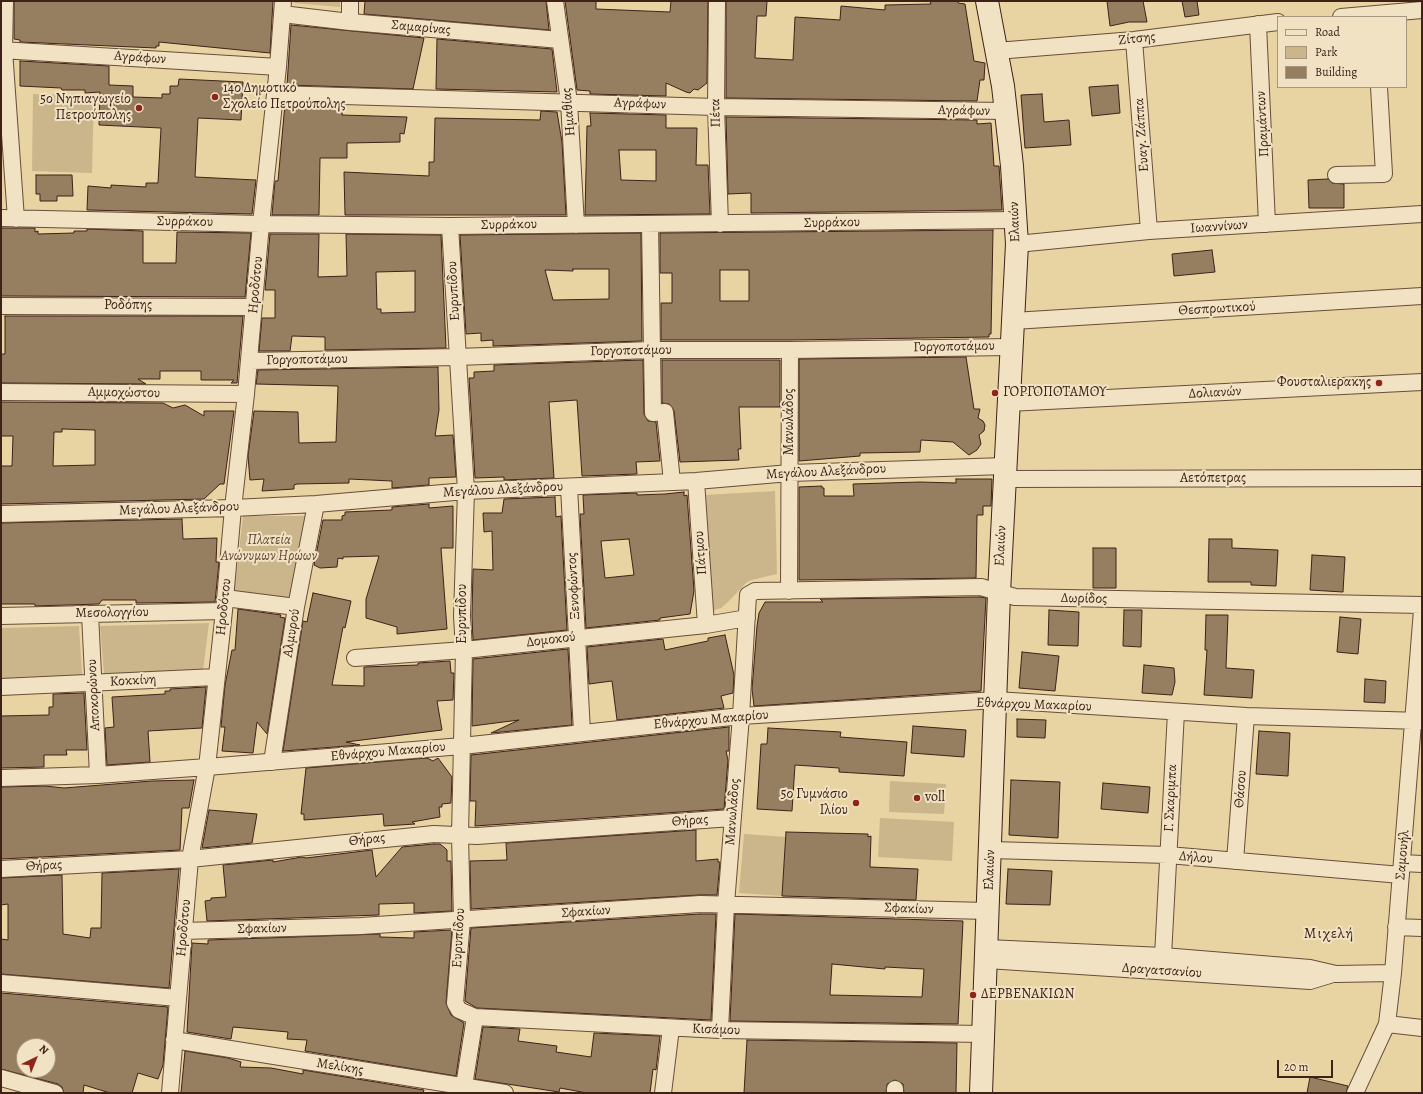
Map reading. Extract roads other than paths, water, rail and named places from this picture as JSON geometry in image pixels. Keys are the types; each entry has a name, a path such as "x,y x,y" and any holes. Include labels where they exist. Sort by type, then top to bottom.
{"street":[{"path":"5,1 2,50 8,218"},
{"path":"350,1 350,22"},
{"name":"Ημαθίας","path":"555,1 569,102 576,224"},
{"name":"Πέτα","path":"717,1 716,107 720,224"},
{"name":"Ελαιών","path":"982,1093 999,592 1004,472 1017,244 1005,111 987,1"},
{"name":"Σαμαρίνας","path":"282,7 350,22 560,40"},
{"name":"Ηροδότου","path":"170,1093 190,858 206,767 250,361 261,224 278,67 282,7"},
{"path":"1376,16 1393,7 1422,10"},
{"name":"Ζίτσης","path":"996,51 1134,40 1277,22"},
{"name":"Πραμάντων","path":"1258,24 1267,224"},
{"name":"Ευαγ. Ζάππα","path":"1134,40 1149,231"},
{"name":"Αγράφων","path":"2,50 278,67"},
{"path":"1336,175 1384,174 1379,88"},
{"name":"Αγράφων","path":"275,94 716,107 1005,111"},
{"name":"Ιωαννίνων","path":"1017,244 1149,231 1422,214"},
{"name":"Συρράκου","path":"8,218 261,224 450,226 1016,220"},
{"path":"650,224 650,350 653,413 666,412 672,482"},
{"name":"Ευρυπίδου","path":"450,226 466,491 462,616 464,650 460,835 462,920 455,1003"},
{"name":"Θεσπρωτικού","path":"1013,321 1422,296"},
{"name":"Ροδόπης","path":"1,306 254,307"},
{"name":"Γοργοποτάμου","path":"250,361 457,357 650,350 790,350 1012,346"},
{"name":"Μανωλάδος","path":"789,591 790,350"},
{"name":"Δολιανών","path":"1008,403 1422,382"},
{"name":"Αμμοχώστου","path":"1,392 246,394"},
{"name":"Μεγάλου Αλεξάνδρου","path":"1,514 233,508 316,504 466,491 696,481 790,473 1004,472"},
{"name":"Αετόπετρας","path":"1004,472 1422,478"},
{"name":"Πάτμου","path":"696,481 706,625"},
{"name":"Ξενοφώντος","path":"569,487 582,732"},
{"name":"Αλμυρού","path":"272,762 296,607 316,504"},
{"name":"Δωρίδος","path":"748,595 754,591 981,587 1015,598 1422,605"},
{"name":"Μανωλάδος","path":"720,1030 726,904 741,716 748,595"},
{"name":"Μεσολογγίου","path":"1,616 90,614 224,604 296,607"},
{"name":"Σαμουήλ","path":"1355,1093 1387,1024 1393,973 1401,869 1418,721 1422,610"},
{"name":"Αποκορώνου","path":"90,614 98,775"},
{"name":"Δομοκού","path":"355,658 464,650 577,637 706,625 747,618"},
{"name":"Κοκκίνη","path":"1,687 216,677"},
{"name":"Εθνάρχου Μακαρίου","path":"1,778 98,775 272,762 462,746 741,716 996,700 1246,716 1418,721"},
{"name":"Γ. Σκαριμπα","path":"1163,956 1176,712"},
{"name":"Θάσου","path":"1235,862 1246,716"},
{"name":"Θήρας","path":"1,869 190,858 434,834 477,836 732,818"},
{"name":"Δήλου","path":"991,850 1168,856 1235,862 1401,869 1422,864"},
{"name":"Σφακίων","path":"183,931 361,926 700,904 988,911"},
{"path":"1396,926 1422,928"},
{"name":"Δραγατσανίου","path":"987,954 1163,956 1310,968 1336,974 1393,973"},
{"name":"Δραγατσανίου","path":"987,954 1310,981 1336,974"},
{"path":"1,983 178,998"},
{"name":"Κισάμου","path":"455,1003 460,1010 475,1017 720,1030 984,1034"},
{"path":"464,1086 475,1017"},
{"path":"1387,1024 1422,1028"},
{"path":"663,1093 671,1028"},
{"name":"Μελίκης","path":"174,1040 505,1093"},
{"path":"1,1078 55,1093"}],"place":[{"name":"14ο Δημοτικό Σχολείο Πετρούπολης","path":"215,97"},
{"name":"5ο Νηπιαγωγείο Πετρούπολης","path":"139,108"},
{"name":"Φουσταλιερακης","path":"1379,383"},
{"name":"ΓΟΡΓΟΠΟΤΑΜΟΥ","path":"995,393"},
{"name":"voll","path":"917,798"},
{"name":"5ο Γυμνάσιο Ιλίου","path":"856,803"},
{"name":"ΔΕΡΒΕΝΑΚΙΩΝ","path":"973,995"}],"district":[{"name":"Μιχελή","path":"1329,934"}],"park label":[{"name":"Πλατεία Ανώνυμων Ηρώων","path":"269,550"}]}
